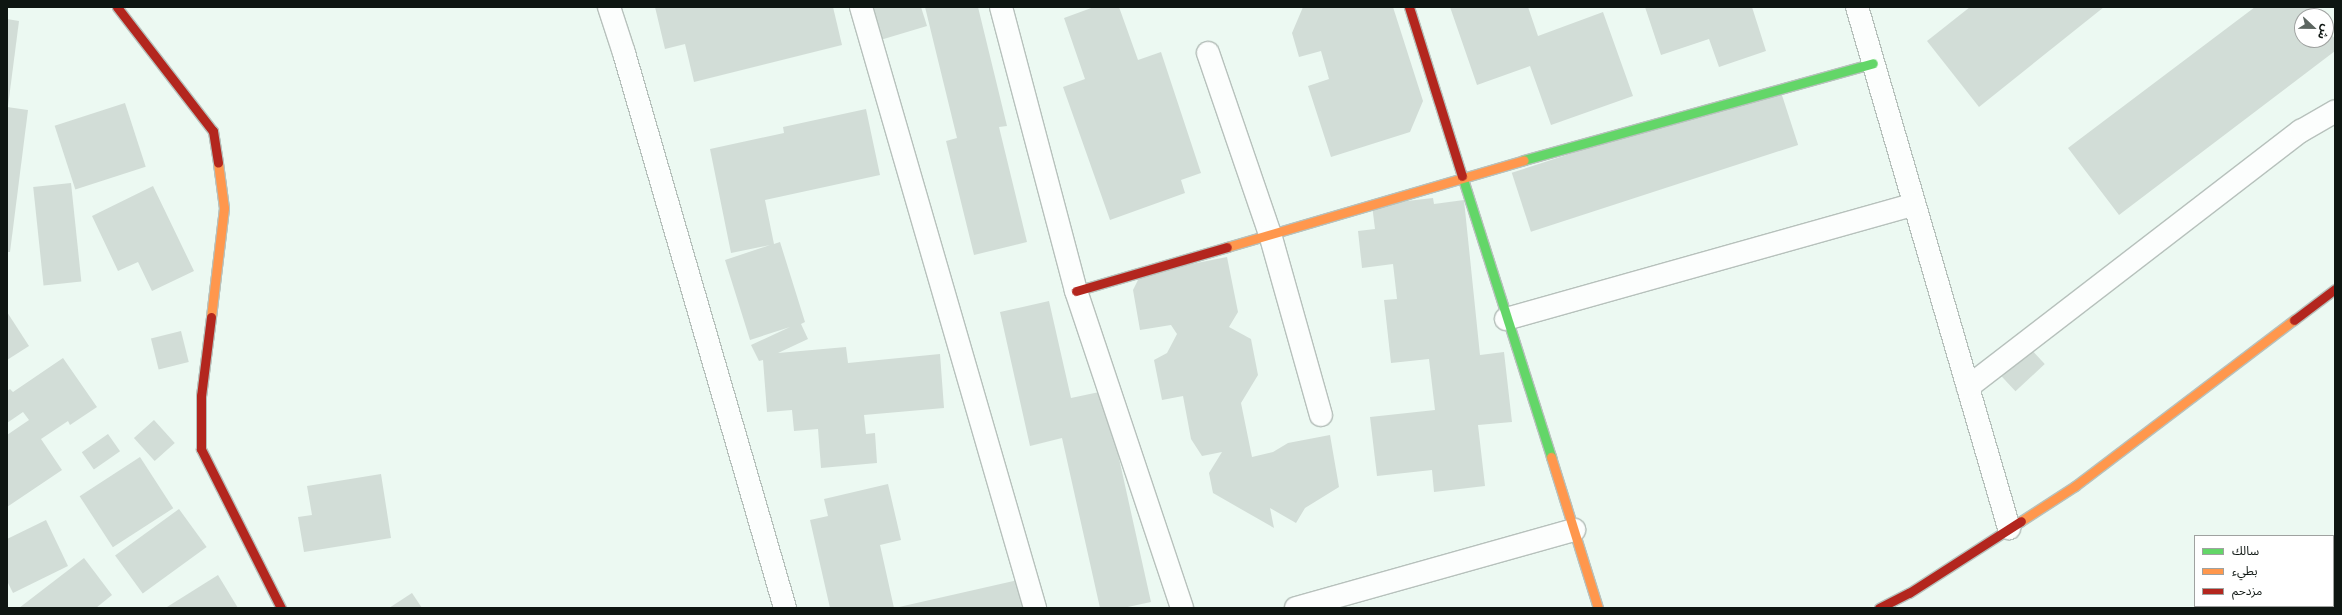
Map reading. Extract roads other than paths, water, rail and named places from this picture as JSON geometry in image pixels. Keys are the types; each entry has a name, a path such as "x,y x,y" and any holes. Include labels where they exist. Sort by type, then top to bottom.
{"street":[{"path":"117,7 213,131 224,208 202,396 201,450 281,608"},
{"path":"609,7 624,53 785,608"},
{"path":"861,7 1035,608"},
{"path":"1001,7 1076,291 1182,608"},
{"path":"1409,7 1598,608"},
{"path":"1857,7 2009,528"},
{"path":"1208,53 1270,234 1321,415"},
{"path":"1076,291 1462,178 1873,63"},
{"path":"1968,387 2301,131 2335,111"},
{"path":"1506,319 1914,204"},
{"path":"1879,608 1909,593 2075,486 2335,289"},
{"path":"1296,608 1574,530"}]}
